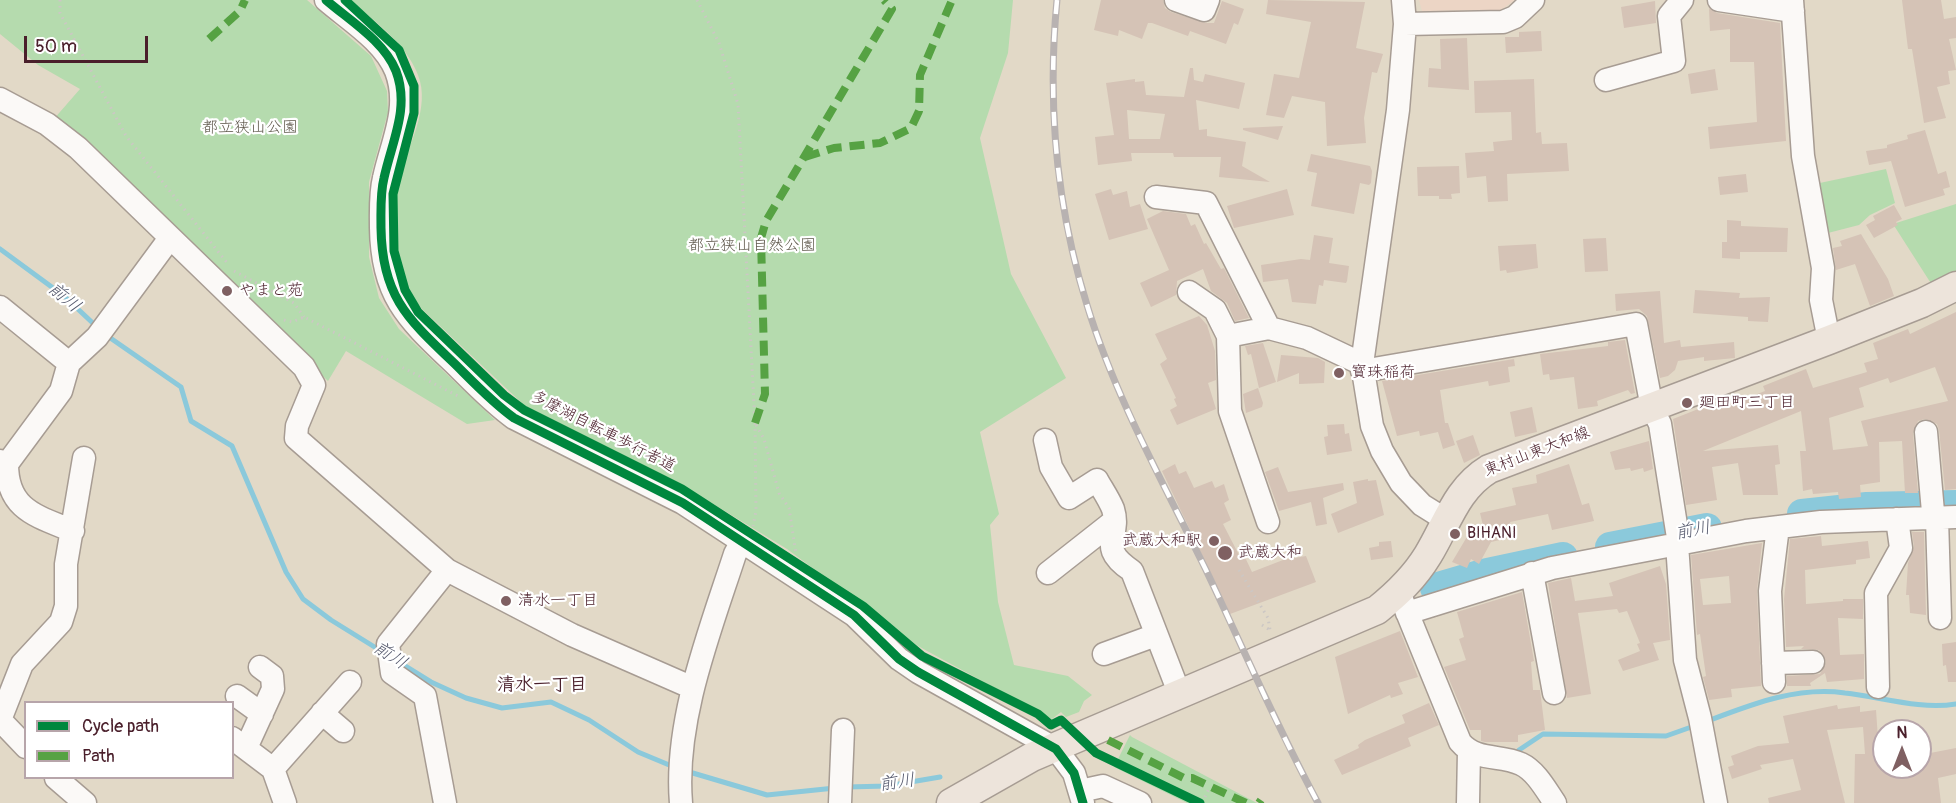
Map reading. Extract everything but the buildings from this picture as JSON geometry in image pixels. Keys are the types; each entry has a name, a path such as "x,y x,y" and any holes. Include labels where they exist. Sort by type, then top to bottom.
{"main road":[{"name":"東村山東大和線","path":"951,803 1000,773 1350,624 1377,610 1403,603 1456,500 1473,479 1489,469 1829,340 1922,303 1956,286"}],"street":[{"path":"326,0 384,51 399,81 402,106 384,177 381,232 386,273 393,295 406,315 498,406 514,418 655,486 748,535 854,615 899,659 918,672 1056,749 1074,773 1081,797 1103,786 1140,803"},
{"path":"1176,0 1204,10 1208,0"},
{"path":"1403,0 1405,24 1398,110 1362,367 1372,426 1382,451 1401,483 1422,505 1446,520"},
{"path":"1405,24 1503,22 1515,17 1533,0"},
{"path":"1606,80 1674,61 1669,16 1682,0"},
{"path":"1719,0 1793,5 1803,156 1823,268 1821,300 1829,340"},
{"path":"0,99 47,124 78,148 304,367 314,385 297,426 296,438 447,570 572,635 693,688"},
{"path":"1156,197 1206,203 1269,328"},
{"path":"73,531 38,517 15,500 7,483 3,462 62,391 69,363 101,330 170,238"},
{"path":"1189,292 1215,310 1228,336 1230,411 1268,522"},
{"path":"0,307 69,363"},
{"path":"1228,336 1269,328 1307,339 1362,367 1636,324 1652,408 1660,424 1678,544 1685,660 1702,727 1716,803"},
{"path":"1926,432 1940,511 1940,618"},
{"path":"1045,440 1051,467 1070,498 1097,480 1113,510 1111,548 1120,563 1132,571 1180,695"},
{"path":"24,745 0,720 22,664 62,622 66,606 66,564 84,458"},
{"path":"1555,803 1535,775 1523,765 1469,751 1460,742 1403,603 1532,573 1678,544 1778,527 1821,522 1897,519 1940,511"},
{"path":"1878,687 1876,593 1901,548 1897,519"},
{"path":"1048,573 1114,521"},
{"path":"1778,527 1770,591 1774,673 1813,662"},
{"path":"681,803 680,767 693,688 733,560 748,535"},
{"path":"445,803 425,696 392,673 389,655 447,570"},
{"path":"1532,573 1548,685"},
{"path":"1104,654 1156,635"},
{"path":"260,667 272,676 273,689 261,714 239,743 273,769 285,803"},
{"path":"273,769 350,682"},
{"path":"237,696 261,714"},
{"path":"322,713 343,731"},
{"path":"840,793 843,730"},
{"path":"1468,803 1469,751"},
{"path":"58,779 85,803"}],"path":[{"path":"60,0 60,13 126,136 233,271 294,303 304,317 464,399"},
{"path":"698,0 720,43 738,104 755,423 756,511 748,535"},
{"path":"253,317 292,322 304,317"},
{"path":"755,423 764,439 779,493 789,508 797,562"},
{"path":"788,557 797,562"},
{"path":"1239,570 1268,618 1272,635"},
{"path":"1262,625 1270,630"},
{"path":"1199,800 1210,786"}],"shaded area":[{"path":"1419,0 1515,0 1501,10 1422,11"}],"green space":[{"name":"都立狭山公園","path":"0,0 307,0 371,56 387,91 388,112 369,182 369,257 379,298 399,329 495,420 467,424 346,351 328,381 73,134 53,120 80,89 38,65 0,34"},
{"name":"都立狭山自然公園","path":"350,0 1013,0 1008,53 980,138 1011,274 1066,378 980,432 999,514 990,525 998,602 1014,665 1068,676 1092,695 1084,701 1079,712 1066,717 1061,712 1052,719 918,646 787,549 679,483 525,406 422,309 405,281 394,228 399,177 420,114 422,100 418,75 413,63 398,43"},
{"path":"1886,169 1895,203 1870,215 1859,225 1824,234 1815,184"},
{"path":"1956,204 1956,271 1932,285 1893,224"},
{"path":"1130,735 1257,803 1187,803 1114,767"}],"waterway":[{"name":"前川","path":"0,249 64,296 97,327"},
{"name":"前川","path":"106,335 181,387 191,421 232,446 286,572 303,599 331,620 381,651"},
{"name":"前川","path":"1802,514 1867,507 1956,505"},
{"name":"前川","path":"1610,547 1707,528"},
{"name":"前川","path":"1435,588 1483,574 1563,557"},
{"name":"前川","path":"397,661 431,682 466,698 502,708 551,702 589,720 638,752 674,767"},
{"path":"1705,722 1774,698 1809,692 1845,693 1929,705 1956,704"},
{"path":"1519,750 1543,734 1666,736 1697,725"},
{"name":"前川","path":"686,771 767,795 835,788"},
{"name":"前川","path":"847,787 887,786 940,777"}],"railway":[{"path":"1057,0 1053,77 1061,192 1076,267 1098,339 1141,440 1206,570 1288,746 1318,803"}],"marked path":[{"path":"209,39 240,11 245,0"},
{"path":"755,423 765,394 761,238 766,221 892,9 884,0"},
{"path":"805,157 834,148 880,143 911,128 919,111 920,75 952,0"},
{"path":"1108,740 1184,778 1192,778 1246,803"}],"cycle path":[{"path":"326,0 375,41 396,71 401,98 398,124 382,190 383,252 387,273 401,306 425,335 484,393 514,418 683,503 854,615 899,659 918,672 1056,749 1074,773 1083,803"},
{"name":"多摩湖自転車歩行者道","path":"345,0 399,50 414,86 414,113 393,194 394,251 405,290 418,312 504,395 524,410 682,489 863,606 922,656 1038,714 1051,725 1061,720 1096,753 1200,803"}],"place":[{"name":"やまと苑","path":"227,291"},
{"name":"寳珠稲荷","path":"1339,373"},
{"name":"廻田町三丁目","path":"1687,403"},
{"name":"BIHANI","path":"1455,534"},
{"name":"武蔵大和駅","path":"1214,541"},
{"name":"武蔵大和","path":"1225,553"},
{"name":"清水一丁目","path":"506,601"}],"district":[{"name":"清水一丁目","path":"542,685"}]}
